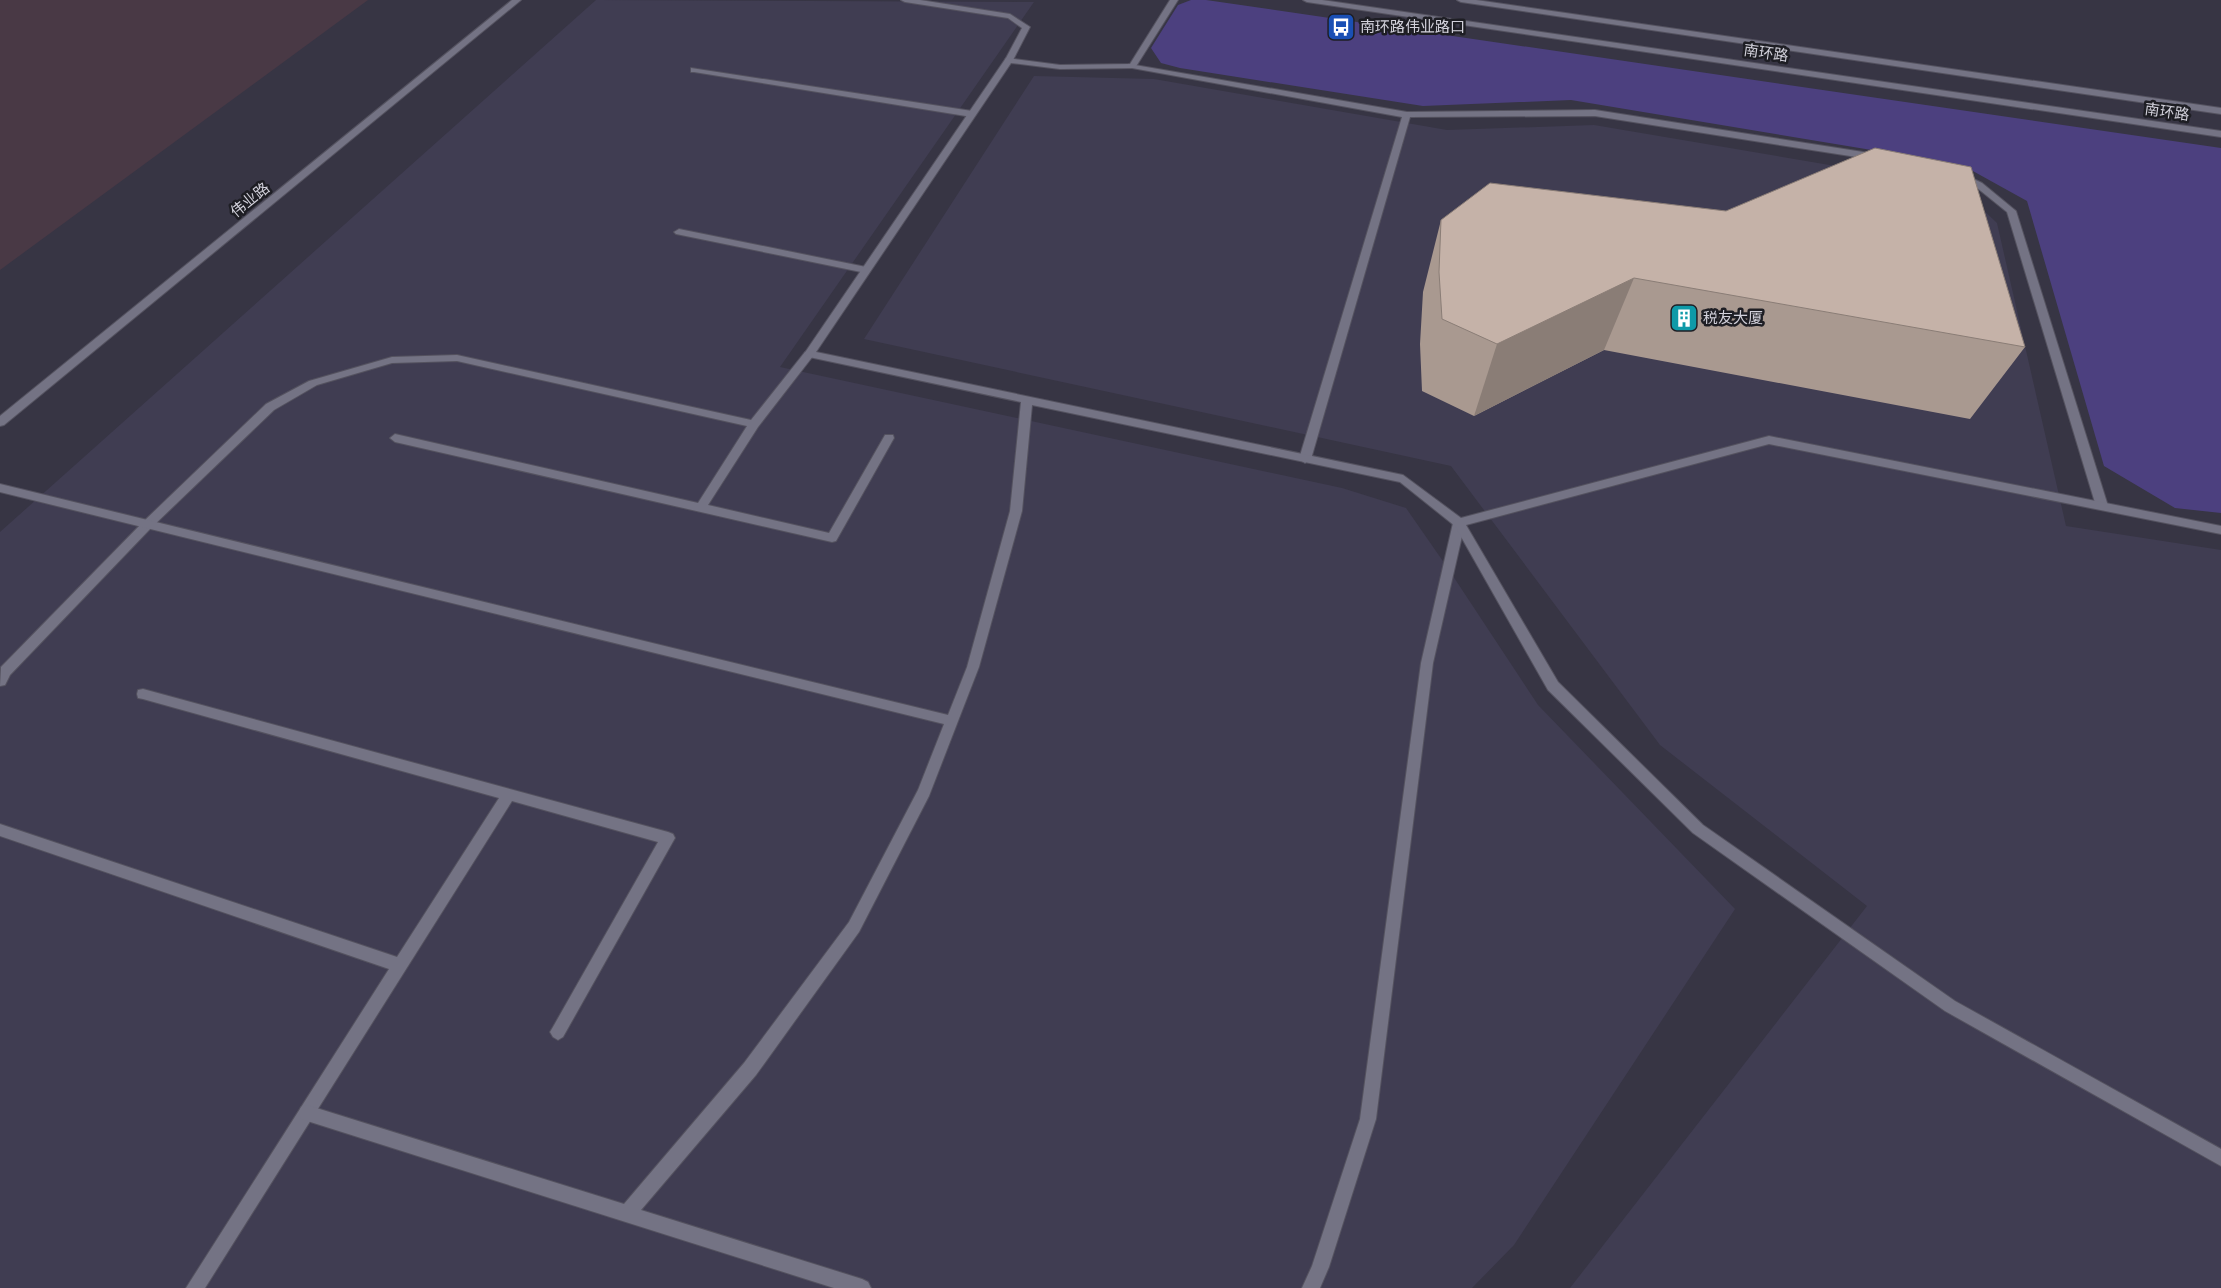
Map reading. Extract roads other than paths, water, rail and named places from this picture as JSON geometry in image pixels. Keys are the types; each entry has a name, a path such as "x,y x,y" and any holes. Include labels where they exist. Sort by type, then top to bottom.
{"street":[{"name":"伟业路","path":"0,422 517,0"},
{"path":"700,509 754,424 809,354 1009,60 1026,28 1010,16 905,0"},
{"path":"1132,66 1174,0"},
{"name":"南环路","path":"1307,0 2221,134"},
{"name":"南环路","path":"1461,0 2221,111"},
{"path":"1009,60 1060,67 1132,66 1407,114 1595,113 1885,158"},
{"path":"694,70 972,114"},
{"path":"1306,459 1407,114"},
{"path":"1952,172 1978,184 2011,211 2102,506"},
{"path":"679,232 866,270"},
{"path":"809,354 1403,479 1459,523 1553,686 1698,829 1950,1006 2221,1158"},
{"path":"0,681 5,671 147,525 270,407 313,383 392,360 457,358 754,424"},
{"path":"627,1214 750,1069 854,927 924,792 973,667 1016,511 1027,400"},
{"path":"395,438 832,538 889,438"},
{"path":"1459,523 1769,440 2221,530"},
{"path":"0,488 952,722"},
{"path":"1311,1288 1320,1268 1368,1119 1428,663 1459,523"},
{"path":"143,694 668,838 558,1032"},
{"path":"195,1288 509,794"},
{"path":"0,830 401,966"},
{"path":"307,1113 862,1288"}],"place":[{"name":"南环路伟业路口","path":"1341,27"},
{"name":"税友大厦","path":"1684,318"}]}
